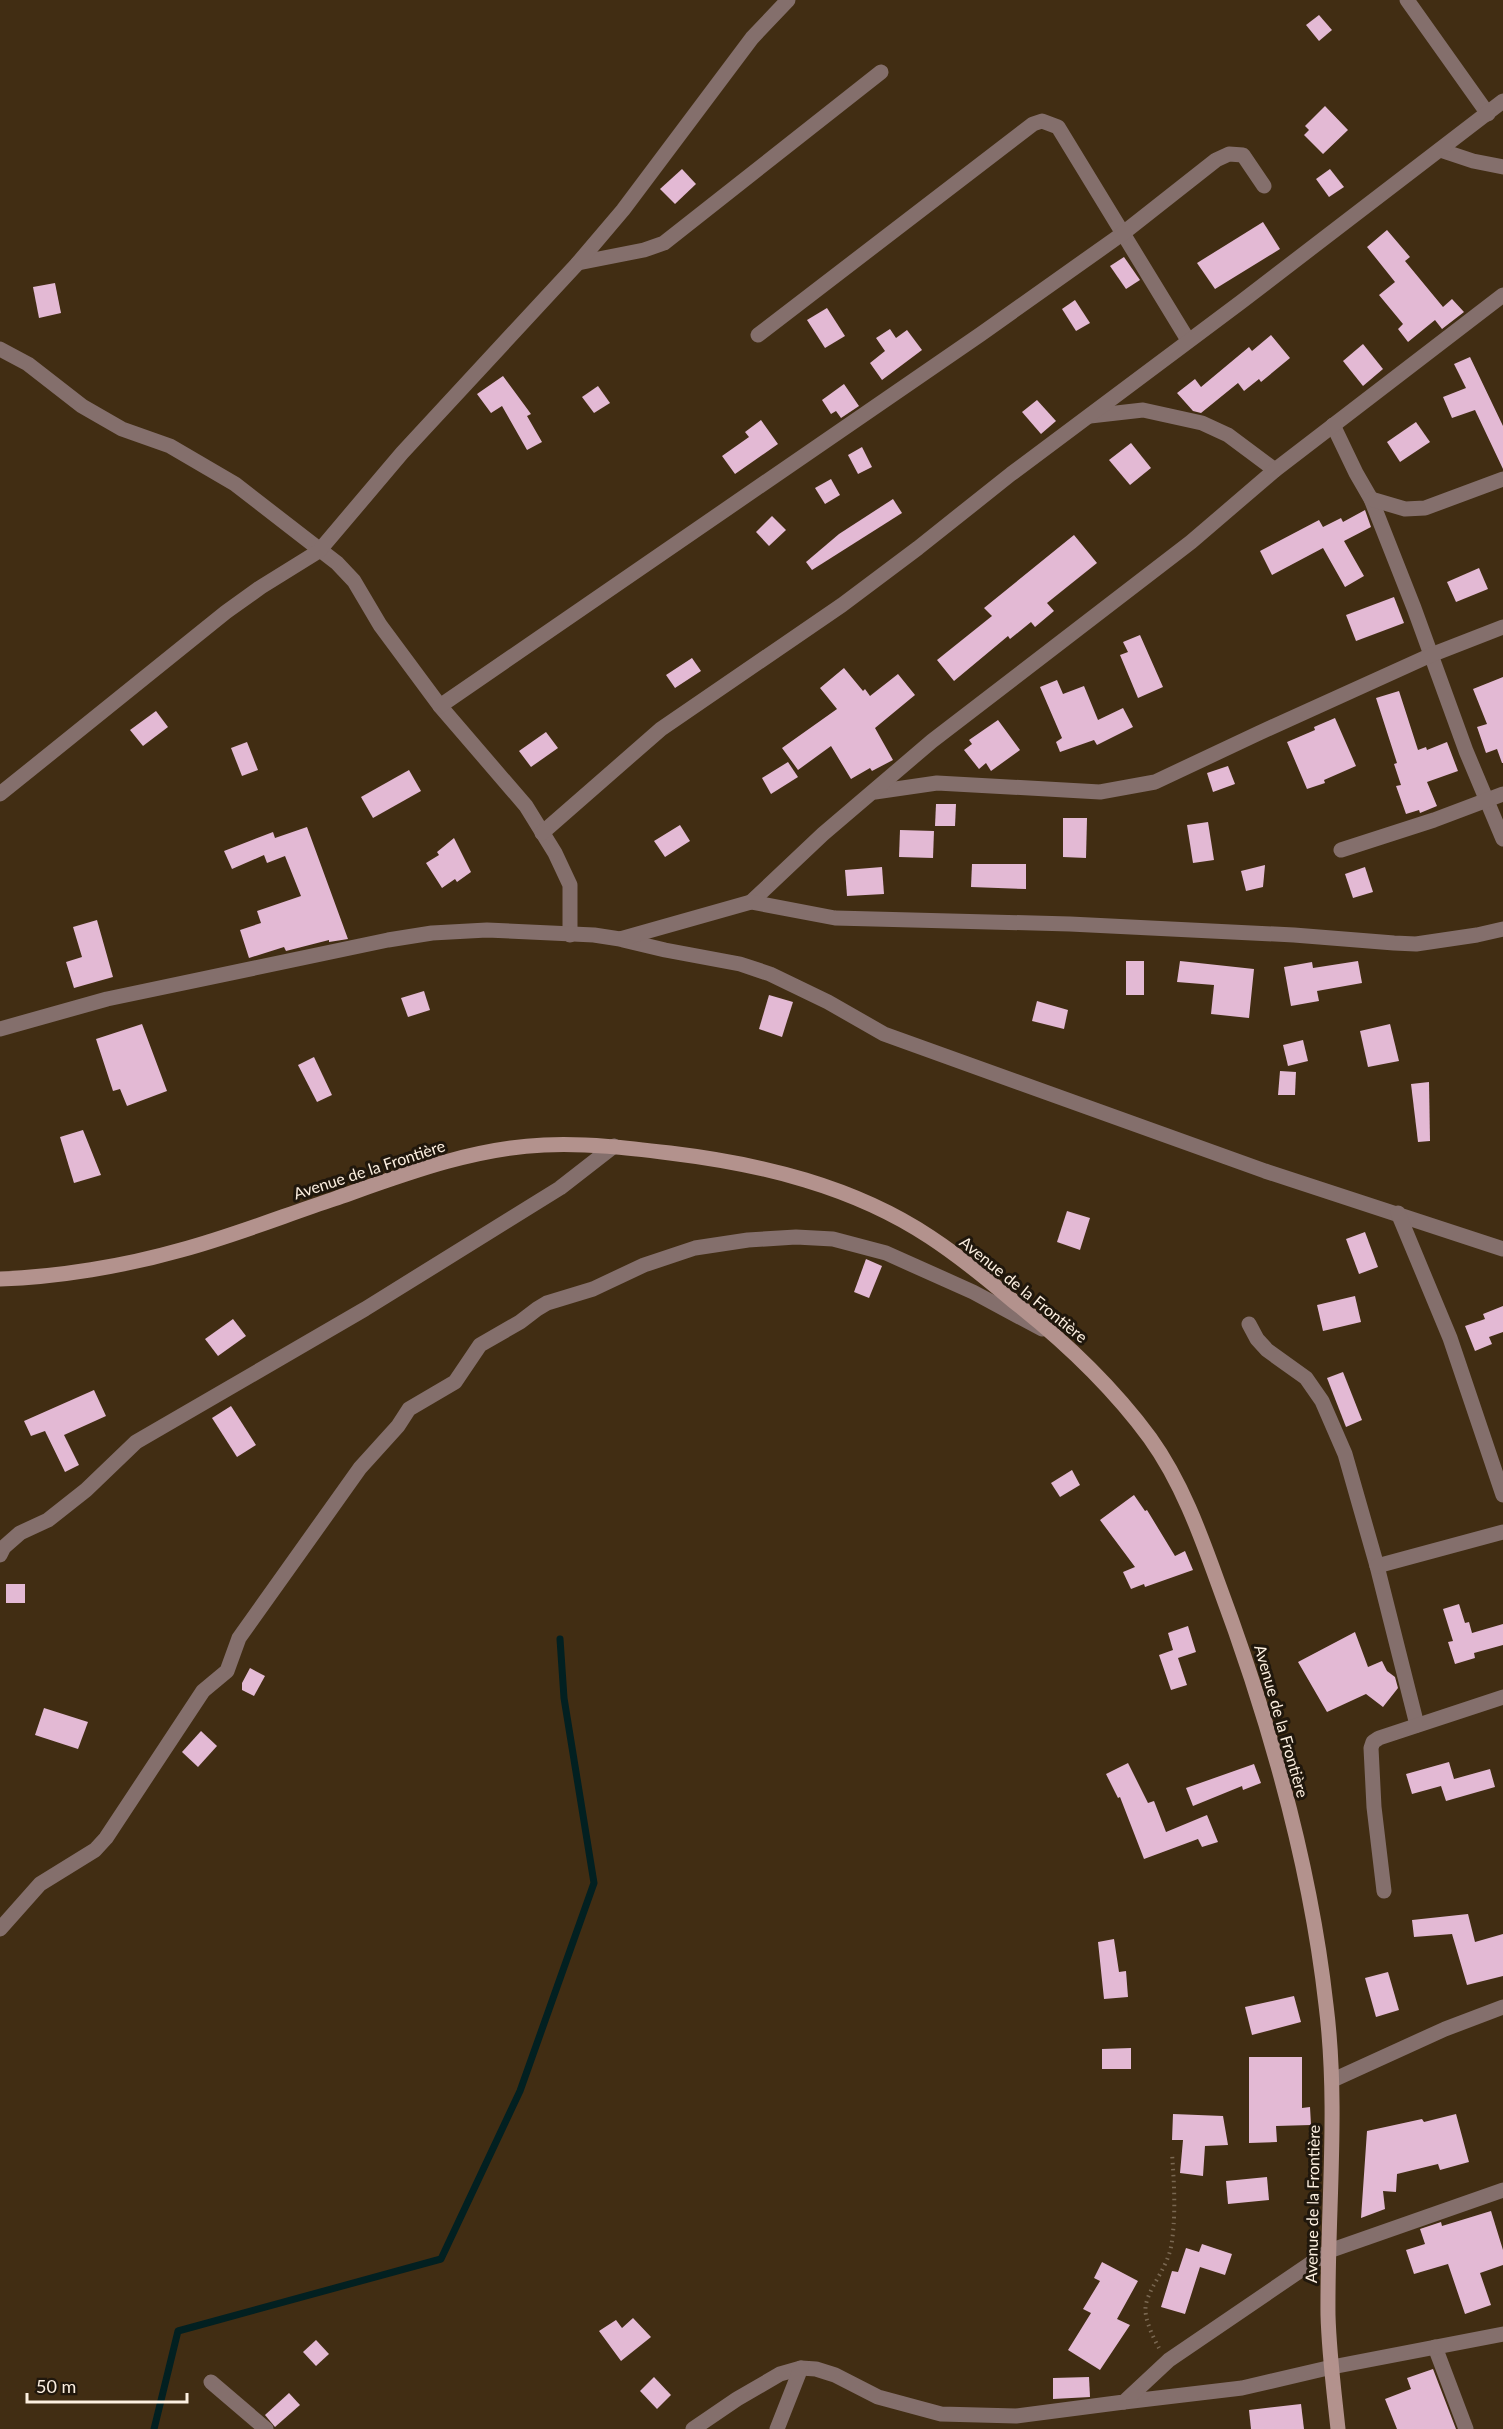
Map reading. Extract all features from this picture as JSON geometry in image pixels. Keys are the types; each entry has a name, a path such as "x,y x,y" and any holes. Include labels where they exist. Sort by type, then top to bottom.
{"street":[{"path":"0,794 226,612 319,551 402,453 624,210 752,38 789,0"},
{"path":"1407,0 1488,114"},
{"path":"578,263 644,250 664,243 881,72"},
{"path":"542,833 661,729 842,605 1503,101"},
{"path":"758,334 1033,124 1042,121 1058,127 1188,340"},
{"path":"1440,150 1473,161 1503,167"},
{"path":"440,706 847,427 1122,234 1216,160 1229,154 1243,155 1264,186"},
{"path":"620,939 752,902 823,834 933,741 1191,542 1332,425 1503,295"},
{"path":"0,349 28,364 82,406 122,429 171,447 235,484 337,563 354,581 380,625 440,706 515,791 542,833 570,885 570,935"},
{"path":"1090,416 1143,410 1202,423 1228,435 1275,470"},
{"path":"1332,425 1371,499 1485,800 1503,839"},
{"path":"1371,499 1405,509 1425,508 1503,479"},
{"path":"872,792 937,783 1100,792 1155,782 1258,733 1431,656 1503,627"},
{"path":"1341,850 1434,820 1503,794"},
{"path":"752,902 798,913 835,918 1070,924 1294,935 1416,944 1503,929"},
{"path":"0,1029 107,999 388,939 432,933 487,930 570,935 594,934 665,951 740,964 770,974 895,1038 1265,1172 1398,1213 1503,1249"},
{"path":"0,1555 4,1547 20,1533 48,1520 86,1490 136,1442 365,1309 560,1188 614,1146"},
{"name":"Avenue de la Frontière","path":"0,1279 105,1267 181,1251 438,1163 524,1147 614,1146 716,1158 786,1173 846,1193 926,1234 1063,1340 1115,1396 1152,1441 1186,1501 1247,1660 1289,1811 1314,1922 1326,2005 1333,2080 1328,2320 1338,2429"},
{"path":"1398,1213 1450,1338 1503,1495"},
{"path":"0,1929 48,1877 67,1869 95,1850 106,1838 203,1691 227,1671 239,1638 286,1571 360,1468 398,1426 409,1409 455,1382 480,1345 547,1303 593,1289 644,1265 695,1248 748,1240 796,1237 833,1239 886,1253 973,1292 1063,1340"},
{"path":"1249,1324 1257,1339 1268,1350 1306,1378 1322,1401 1345,1454 1377,1566 1417,1725"},
{"path":"1377,1566 1503,1532"},
{"path":"1384,1891 1374,1807 1371,1748 1373,1742 1379,1738 1503,1697"},
{"path":"1333,2080 1445,2029 1503,2007"},
{"path":"1125,2402 1169,2361 1329,2251 1503,2190"},
{"path":"693,2429 737,2399 780,2374 801,2368 816,2369 835,2375 878,2397 941,2414 1014,2423 1125,2402 1242,2388 1332,2367 1503,2334"},
{"path":"1435,2347 1466,2429"},
{"path":"777,2429 801,2368"},
{"path":"211,2382 266,2429"}],"path":[{"path":"1169,2361 1152,2335 1146,2306 1169,2258 1172,2241 1174,2217 1172,2153"}],"building":[{"path":"1319,15 1332,30 1319,41 1306,25"},
{"path":"1325,106 1348,130 1323,154 1304,135 1309,130 1305,126"},
{"path":"682,169 696,184 675,204 660,189"},
{"path":"1330,169 1344,187 1329,197 1316,179"},
{"path":"1263,222 1280,249 1215,289 1197,263"},
{"path":"1387,230 1410,257 1405,261 1443,307 1452,299 1464,312 1442,329 1435,320 1408,342 1398,329 1403,324 1379,295 1395,282 1367,247"},
{"path":"1124,257 1140,280 1126,289 1110,266"},
{"path":"55,283 61,313 39,318 33,287"},
{"path":"1075,300 1090,323 1076,331 1062,309"},
{"path":"827,308 845,336 825,348 807,320"},
{"path":"890,329 896,338 907,330 922,350 882,380 870,363 885,351 876,338"},
{"path":"1271,335 1290,358 1261,382 1259,379 1244,391 1238,383 1201,413 1193,411 1177,393 1195,379 1201,387 1249,347 1252,351"},
{"path":"1363,344 1383,369 1363,386 1343,361"},
{"path":"1470,357 1503,426 1503,469 1475,410 1452,418 1443,397 1466,388 1454,364"},
{"path":"503,376 531,414 527,416 542,442 527,450 502,406 491,413 477,394"},
{"path":"844,384 859,406 841,418 836,411 831,414 822,400"},
{"path":"598,386 610,403 594,413 582,397"},
{"path":"1037,400 1056,421 1041,434 1022,412"},
{"path":"761,420 778,444 735,474 722,456 749,437 745,432"},
{"path":"1416,422 1430,442 1400,462 1387,442"},
{"path":"1131,443 1151,468 1130,485 1109,460"},
{"path":"862,447 872,467 858,474 848,455"},
{"path":"831,479 840,495 825,504 815,488"},
{"path":"893,499 902,513 812,570 806,562 839,534"},
{"path":"1365,510 1371,527 1344,541 1364,576 1345,587 1323,548 1272,575 1260,551 1319,520 1323,527 1341,518 1343,522"},
{"path":"772,516 786,530 769,546 756,532"},
{"path":"1074,535 1097,563 1047,603 1054,611 1035,627 1031,622 1010,639 1008,636 954,681 937,660 992,616 984,608"},
{"path":"1479,568 1488,589 1456,602 1447,582"},
{"path":"1394,597 1404,623 1356,641 1346,615"},
{"path":"1140,635 1163,687 1138,698 1120,655 1128,652 1123,642"},
{"path":"692,658 701,671 675,688 666,675"},
{"path":"844,668 870,696 898,674 915,695 875,728 893,760 872,771 870,768 851,779 831,746 798,770 782,748 837,709 820,688"},
{"path":"1503,677 1502,763 1497,749 1486,753 1477,727 1487,724 1473,689"},
{"path":"1057,680 1063,694 1084,686 1098,720 1123,708 1133,727 1097,745 1094,740 1060,752 1056,742 1062,738 1040,687"},
{"path":"1399,691 1418,750 1426,747 1427,750 1447,742 1458,771 1427,782 1437,806 1420,813 1419,810 1406,814 1396,786 1401,785 1394,764 1397,763 1376,698"},
{"path":"156,711 168,727 143,746 130,730"},
{"path":"1335,718 1356,766 1324,780 1325,783 1307,789 1287,742"},
{"path":"998,720 1020,750 991,771 986,763 979,769 964,750 972,744 969,740"},
{"path":"546,732 558,748 531,767 519,751"},
{"path":"247,742 258,770 242,776 231,748"},
{"path":"788,762 798,777 771,794 762,778"},
{"path":"1228,766 1235,784 1213,792 1207,773"},
{"path":"409,770 421,791 373,818 361,797"},
{"path":"936,804 956,804 955,826 935,826"},
{"path":"1063,818 1087,818 1086,858 1063,857"},
{"path":"1208,822 1214,860 1193,863 1187,825"},
{"path":"680,825 690,841 665,857 654,841"},
{"path":"307,827 348,939 329,942 329,940 286,951 284,947 249,958 240,930 261,923 257,911 301,896 285,856 267,863 264,855 232,869 224,851 273,832 275,838"},
{"path":"900,830 934,831 933,858 899,857"},
{"path":"454,838 471,872 457,882 455,879 442,888 426,863 439,855 437,852"},
{"path":"972,864 1026,864 1026,889 971,887"},
{"path":"1265,865 1263,887 1246,891 1241,871"},
{"path":"882,867 884,894 847,896 845,870"},
{"path":"1365,867 1373,892 1353,898 1345,874"},
{"path":"97,920 113,977 74,988 66,962 82,957 73,927"},
{"path":"1126,961 1144,961 1144,995 1126,995"},
{"path":"1180,961 1254,969 1249,1018 1211,1014 1214,985 1177,982"},
{"path":"1358,961 1362,983 1317,991 1319,1001 1291,1006 1284,967 1312,962 1313,968"},
{"path":"424,991 430,1010 408,1017 401,998"},
{"path":"769,995 793,1002 782,1037 759,1029"},
{"path":"1037,1001 1068,1010 1064,1029 1032,1021"},
{"path":"142,1024 167,1091 127,1106 120,1089 113,1091 96,1039"},
{"path":"1390,1024 1399,1061 1368,1067 1360,1031"},
{"path":"1303,1040 1308,1061 1288,1066 1283,1045"},
{"path":"314,1057 332,1095 317,1102 298,1065"},
{"path":"1280,1071 1296,1072 1295,1095 1278,1095"},
{"path":"1429,1082 1430,1141 1418,1142 1411,1084"},
{"path":"83,1130 101,1175 74,1183 60,1137"},
{"path":"1067,1211 1090,1218 1080,1250 1057,1242"},
{"path":"1365,1232 1378,1267 1359,1274 1346,1239"},
{"path":"866,1259 882,1266 869,1298 854,1292"},
{"path":"1355,1296 1361,1322 1323,1331 1317,1305"},
{"path":"1503,1306 1503,1332 1489,1337 1492,1344 1475,1351 1465,1326 1485,1319 1483,1314"},
{"path":"233,1319 246,1336 218,1356 205,1339"},
{"path":"1343,1372 1362,1420 1346,1427 1327,1378"},
{"path":"94,1390 106,1416 64,1435 79,1465 65,1472 45,1431 31,1436 24,1421"},
{"path":"231,1406 256,1445 237,1457 212,1418"},
{"path":"1072,1470 1080,1485 1060,1497 1051,1483"},
{"path":"1134,1495 1145,1511 1147,1510 1175,1556 1185,1551 1193,1570 1145,1587 1144,1584 1131,1589 1123,1572 1135,1567 1100,1520"},
{"path":"6,1584 25,1584 25,1603 6,1603"},
{"path":"1459,1604 1465,1623 1469,1622 1472,1633 1503,1624 1503,1645 1474,1653 1475,1658 1455,1664 1448,1642 1453,1641 1443,1609"},
{"path":"1188,1626 1196,1652 1178,1658 1187,1685 1171,1690 1159,1655 1173,1650 1168,1633"},
{"path":"1355,1632 1368,1667 1382,1661 1387,1671 1395,1677 1398,1688 1383,1707 1366,1694 1327,1712 1298,1662"},
{"path":"250,1668 265,1676 254,1696 242,1690 242,1683"},
{"path":"44,1708 88,1722 78,1749 35,1735"},
{"path":"201,1731 217,1746 198,1767 182,1752"},
{"path":"1449,1762 1454,1779 1490,1769 1495,1787 1446,1801 1441,1786 1412,1794 1406,1774"},
{"path":"1128,1763 1148,1803 1154,1801 1166,1832 1207,1815 1218,1842 1202,1847 1198,1839 1144,1859 1120,1797 1118,1798 1106,1774"},
{"path":"1254,1764 1261,1783 1243,1790 1242,1786 1193,1806 1186,1788"},
{"path":"1468,1914 1475,1942 1503,1934 1503,1976 1467,1985 1452,1934 1414,1937 1412,1920"},
{"path":"1114,1939 1119,1972 1126,1971 1128,1997 1104,1999 1098,1942"},
{"path":"1388,1972 1399,2010 1376,2017 1365,1978"},
{"path":"1294,1996 1301,2022 1252,2035 1245,2007"},
{"path":"1131,2048 1131,2069 1102,2069 1102,2049"},
{"path":"1249,2057 1302,2057 1302,2108 1310,2107 1311,2125 1276,2126 1277,2142 1249,2143"},
{"path":"1173,2114 1223,2116 1228,2145 1205,2146 1203,2176 1180,2173 1183,2140 1172,2140"},
{"path":"1456,2114 1469,2162 1440,2170 1438,2164 1397,2174 1396,2192 1383,2191 1385,2209 1361,2218 1367,2131 1422,2119 1424,2122"},
{"path":"1267,2177 1269,2200 1228,2204 1226,2181"},
{"path":"1491,2211 1503,2250 1503,2265 1480,2273 1491,2305 1465,2314 1448,2264 1414,2274 1406,2250 1425,2244 1420,2229 1441,2222 1442,2226"},
{"path":"1202,2244 1232,2254 1225,2275 1200,2267 1185,2314 1161,2307 1172,2271 1178,2272 1186,2248 1199,2252"},
{"path":"1102,2262 1138,2281 1117,2319 1130,2325 1100,2370 1068,2350 1091,2313 1083,2309 1100,2281 1094,2278"},
{"path":"633,2318 651,2337 621,2361 599,2331 616,2320 622,2328"},
{"path":"316,2340 329,2354 316,2366 303,2352"},
{"path":"1433,2369 1456,2429 1397,2429 1385,2399 1411,2389 1407,2378"},
{"path":"654,2377 671,2395 657,2409 640,2391"},
{"path":"1089,2377 1090,2397 1053,2399 1053,2378"},
{"path":"289,2393 300,2405 275,2427 265,2415"},
{"path":"1301,2404 1304,2429 1251,2429 1249,2410"}],"waterway":[{"path":"154,2429 178,2331 441,2259 520,2091 594,1883 564,1698 560,1639"}]}
